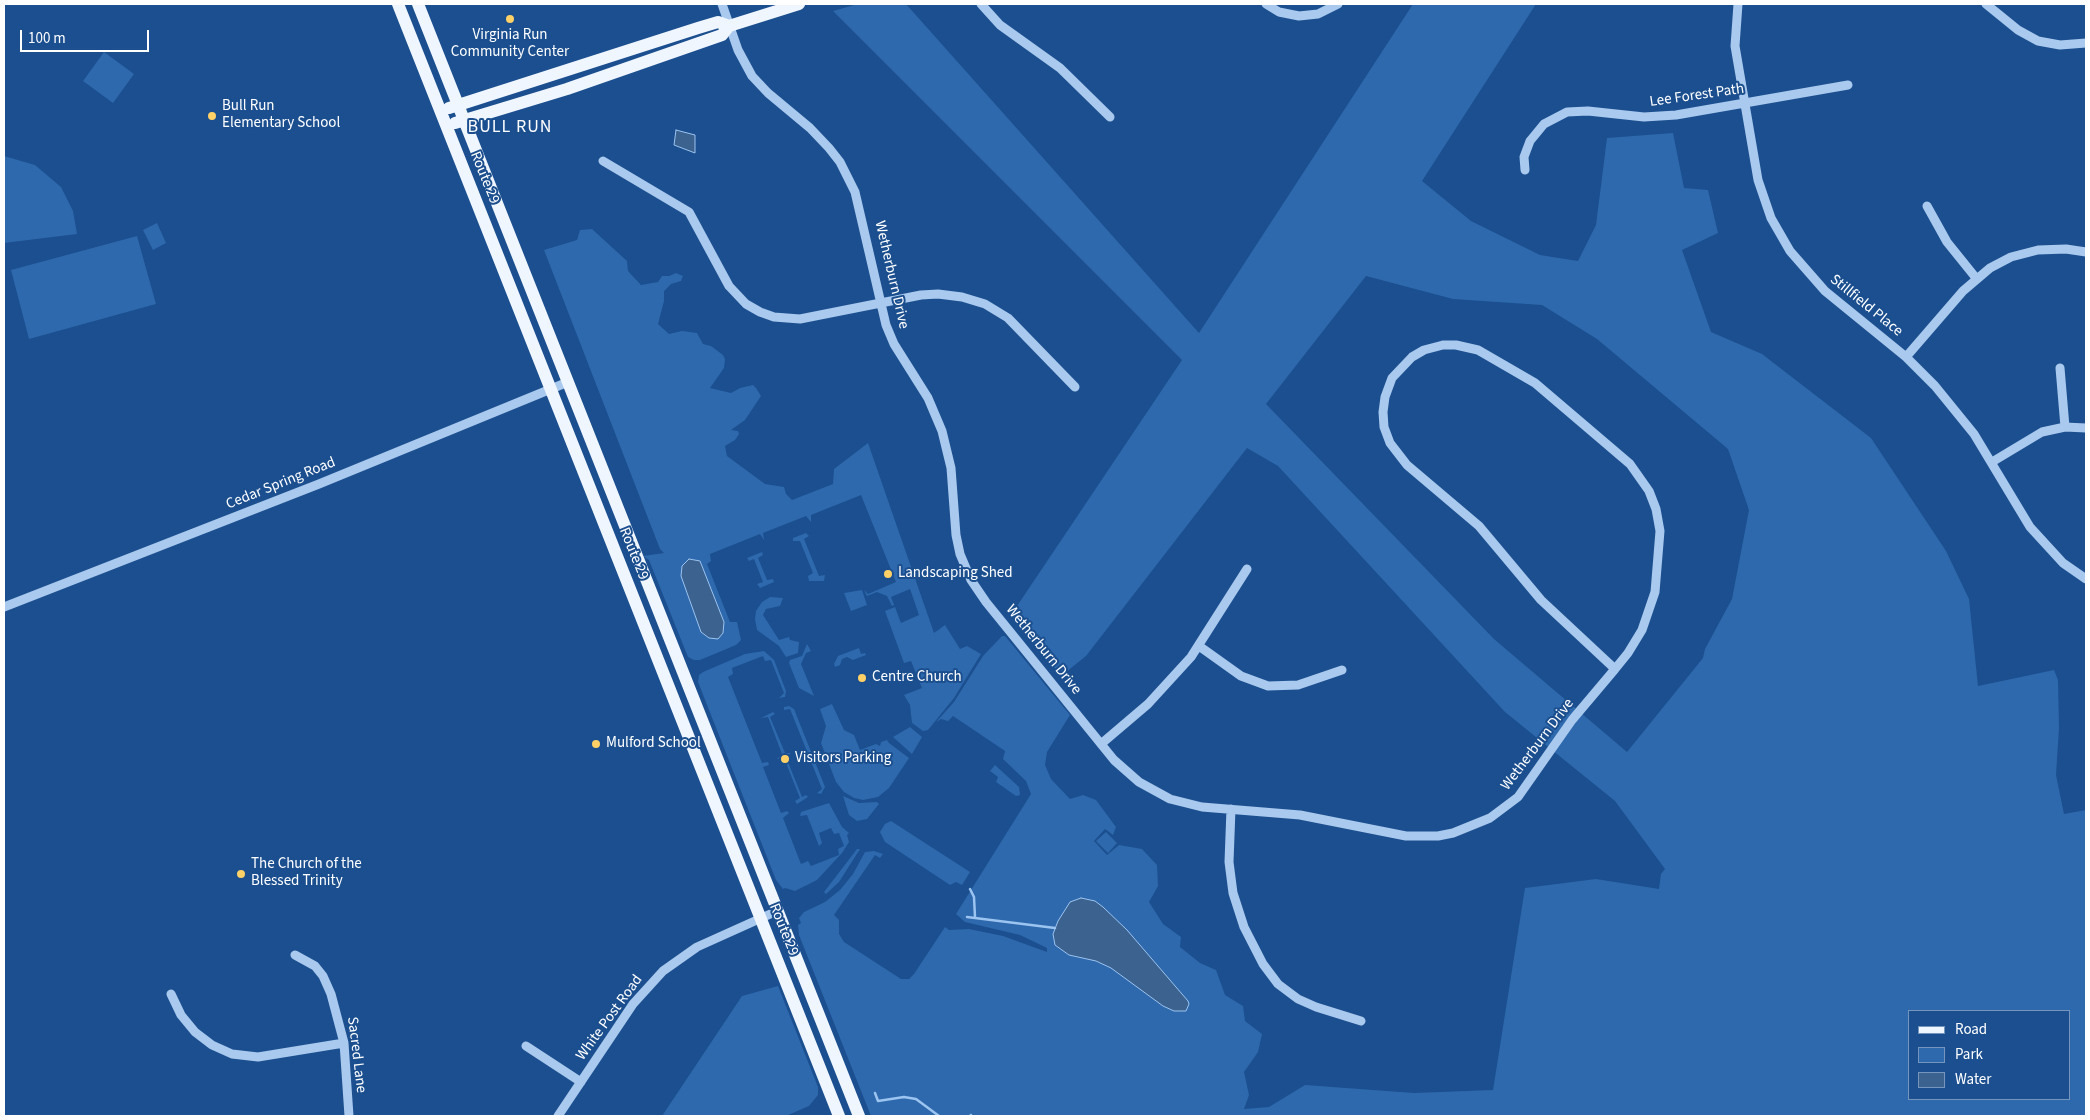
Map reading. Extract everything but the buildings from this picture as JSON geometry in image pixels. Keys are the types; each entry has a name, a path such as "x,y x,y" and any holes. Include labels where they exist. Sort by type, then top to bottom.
{"main road":[{"name":"Route 29","path":"398,4 839,1116"},
{"name":"Route 29","path":"418,4 859,1116"},
{"path":"446,126 567,88 722,35 729,26 799,4"},
{"path":"440,110 718,22 729,26"}],"street":[{"name":"Wetherburn Drive","path":"722,4 738,50 752,76 768,93 820,138 848,177 861,208 881,303 894,344 928,398 942,430 951,468 956,535 960,554 971,580 986,602 1126,772 1155,792 1188,804 1300,815 1406,836 1438,836 1468,829 1494,816 1518,797 1572,720 1628,654 1642,630 1652,605 1660,543 1658,520 1653,499 1644,481 1623,458 1546,392 1519,372 1469,347 1443,345 1424,350 1412,357 1392,378 1385,397 1384,427 1394,450 1408,465 1479,526 1541,600 1615,669"},
{"path":"981,4 1000,25 1060,68 1110,117"},
{"path":"1266,4 1280,12 1299,16 1318,14 1338,4"},
{"name":"Stillfield Place","path":"1738,4 1735,46 1758,180 1766,203 1790,251 1824,291 1906,357 1950,403 1992,462 2030,528 2063,564 2086,579"},
{"path":"1986,4 2018,30 2038,40 2060,45 2086,43"},
{"name":"Lee Forest Path","path":"1524,170 1524,157 1530,140 1544,124 1567,112 1588,111 1630,117 1655,117 1848,85"},
{"path":"602,161 689,212 729,286 746,304 760,312 774,317 800,319 938,294 962,297 985,304 1016,325 1075,387"},
{"path":"1927,206 1947,242 1976,278"},
{"path":"1906,357 1976,278 2001,261 2020,254 2052,248 2086,252"},
{"path":"2060,368 2065,427"},
{"name":"Cedar Spring Road","path":"4,607 319,484 568,382"},
{"path":"1992,462 2034,436 2065,427 2086,428"},
{"path":"1101,744 1148,704 1200,646 1248,569"},
{"path":"1200,646 1242,676 1268,686 1298,685 1342,670"},
{"path":"1231,809 1229,862 1233,893 1244,927 1263,964 1278,984 1298,999 1316,1007 1361,1021"},
{"name":"White Post Road","path":"558,1116 634,1004 663,971 697,947 778,911"},
{"name":"Sacred Lane","path":"295,955 311,962 323,976 338,1016 344,1044 349,1116"},
{"path":"171,994 181,1015 195,1032 212,1045 232,1054 258,1057 344,1044"},
{"path":"526,1046 581,1082"}],"green space":[{"path":"858,4 906,4 1199,333 1413,4 1536,4 1422,181 1471,221 1540,255 1578,261 1596,225 1607,138 1673,133 1684,188 1708,190 1718,233 1682,250 1711,332 1762,354 1871,438 1946,551 1969,599 1978,686 2054,670 2058,680 2059,728 2056,775 2064,814 2086,810 2086,1116 871,1116 799,935 798,925 801,923 799,918 804,912 825,902 840,890 853,874 865,852 874,851 883,854 880,858 875,855 834,915 839,920 839,934 844,942 901,979 909,979 914,974 945,927 949,930 969,929 1003,936 1047,952 1047,948 1020,935 965,922 956,914 1031,794 1026,781 1003,759 1005,751 953,716 948,721 941,719 936,722 954,702 983,656 1002,636 1005,636 1070,715 1047,752 1045,765 1051,779 1070,799 1083,795 1096,800 1116,827 1113,835 1105,829 1094,841 1107,855 1119,845 1142,849 1157,865 1158,886 1149,902 1163,924 1181,937 1180,947 1200,963 1216,970 1225,995 1243,1006 1245,1021 1262,1034 1258,1052 1244,1072 1249,1095 1244,1109 1269,1107 1305,1085 1414,1093 1493,1090 1525,888 1596,879 1659,889 1661,874 1665,869 1615,801 1505,712 1278,466 1247,448 1086,656 1061,676 1011,615 1182,360 833,11","holes":["1366,276 1453,299 1542,305 1597,339 1728,449 1749,510 1732,599 1705,649 1703,658 1627,752 1494,639 1266,404"]},
{"path":"104,52 134,74 113,103 83,81"},
{"path":"4,156 35,165 61,187 73,211 77,234 4,243"},
{"path":"157,223 166,243 153,250 143,230"},
{"path":"592,229 627,261 628,271 641,285 658,282 662,276 676,273 683,276 681,281 671,284 664,291 664,301 658,324 669,334 682,331 697,333 703,344 711,346 723,355 725,359 724,368 710,388 731,393 740,388 753,385 761,396 745,420 731,430 738,431 739,434 735,440 725,446 727,456 765,484 784,487 786,494 792,500 833,484 834,469 868,443 934,633 945,625 960,649 967,646 981,654 954,698 928,730 923,731 912,723 910,705 904,695 922,688 911,661 904,663 885,611 895,607 901,623 919,615 910,589 891,597 894,605 892,606 887,596 877,592 867,596 864,590 868,594 896,582 861,495 811,515 811,522 806,516 763,533 764,540 760,534 710,554 711,561 707,564 730,622 737,622 741,640 736,645 700,660 688,657 649,560 643,556 664,553 660,549 544,250 577,240 580,230"},
{"path":"137,236 156,304 29,339 11,270"},
{"path":"806,533 809,536 804,539 819,576 825,575 824,581 809,581 808,576 813,573 800,541 793,541 793,538"},
{"path":"762,552 763,555 758,558 767,580 773,579 774,582 760,588 757,584 763,582 754,559 749,561 747,558"},
{"path":"862,590 867,605 851,611 844,593"},
{"path":"770,597 783,598 780,606 766,609 763,615 779,640 789,637 790,640 799,642 798,653 786,657 779,646 757,630 756,611 762,602"},
{"path":"807,644 811,651 806,653 801,664 814,696 799,688 789,663 790,660 802,656"},
{"path":"859,648 861,654 865,653 866,655 853,660 847,657 842,659 840,665 835,667 834,664 838,656"},
{"path":"764,651 774,660 786,691 785,697 779,698 784,693 771,660 765,661 763,656 732,668 733,674 728,677 762,763 768,762 769,765 763,767 781,813 787,811 789,813 783,818 801,864 808,861 811,866 839,855 838,849 844,846 839,833 834,834 831,828 819,833 822,843 819,846 807,815 800,816 801,812 829,803 842,827 849,833 847,835 849,842 842,853 817,880 795,891 783,889 776,880 698,682 699,675 703,672 745,654"},
{"path":"832,704 844,730 854,735 860,750 876,744 880,746 881,742 887,740 909,758 889,788 878,797 863,800 854,798 844,792 836,782 821,743 826,726 820,709"},
{"path":"789,706 794,709 825,787 821,794 817,793 822,789 790,709 784,710 784,707"},
{"path":"773,712 775,714 770,717 785,753 791,753 786,757 802,797 806,795 808,797 797,804 795,801 800,798 784,758 777,759 782,754 768,717 761,718"},
{"path":"910,727 922,737 912,754 893,737"},
{"path":"995,765 1019,787 1020,795 1016,796 996,782 998,777 990,771"},
{"path":"843,796 859,803 877,802 879,804 867,819 857,821 849,815"},
{"path":"891,821 970,872 962,885 956,882 950,885 885,842 880,832 885,824"},
{"path":"1106,832 1117,843 1108,853 1096,841"},
{"path":"857,849 860,849 839,882 826,894 824,892"},
{"path":"778,986 818,1087 818,1095 809,1106 786,1116 662,1116 742,996"}],"water":[{"path":"676,130 695,135 695,153 674,145"},
{"path":"689,559 700,561 724,622 723,633 718,639 709,638 701,632 681,576 682,566"},
{"path":"1081,898 1095,901 1127,930 1188,1001 1189,1004 1186,1011 1174,1011 1163,1006 1111,968 1096,961 1069,955 1055,945 1053,934 1058,921 1070,902"}],"waterway":[{"path":"970,889 974,897 975,917"},
{"path":"967,917 1055,928"},
{"path":"875,1093 878,1101 904,1097 916,1099 939,1116"}],"place":[{"name":"Virginia Run Community Center","path":"510,19"},
{"name":"Bull Run Elementary School","path":"212,116"},
{"name":"Landscaping Shed","path":"888,574"},
{"name":"Centre Church","path":"862,678"},
{"name":"Mulford School","path":"596,744"},
{"name":"Visitors Parking","path":"785,759"},
{"name":"The Church of the Blessed Trinity","path":"241,874"}],"district":[{"name":"BULL RUN","path":"510,128"}]}
